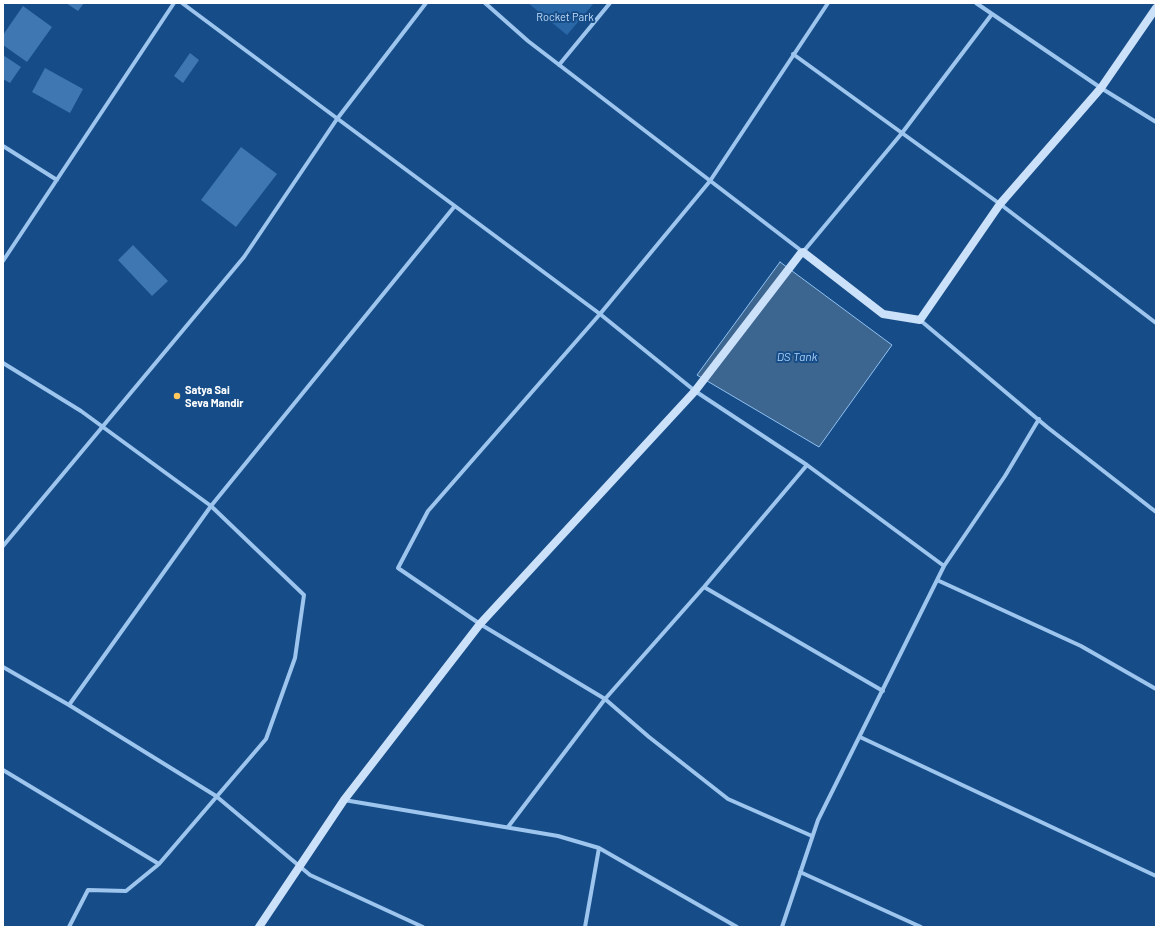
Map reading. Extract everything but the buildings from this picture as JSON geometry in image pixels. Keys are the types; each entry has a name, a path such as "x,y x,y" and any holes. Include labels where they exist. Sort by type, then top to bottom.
{"main road":[{"path":"258,927 344,800 480,624 695,391 801,252 803,252 883,314 920,320 1000,204 1101,88 1156,8"}],"street":[{"path":"3,261 174,3"},
{"path":"182,3 454,207 600,314 695,391 807,466 944,566"},
{"path":"3,546 244,257 337,119 426,3"},
{"path":"485,3 528,41 803,252 902,133 992,14"},
{"path":"559,65 610,3"},
{"path":"812,836 728,799 649,737 605,699 480,624 398,568 428,511 600,314 710,181 828,3"},
{"path":"976,3 1101,88 1156,122"},
{"path":"793,54 1000,204 1156,323"},
{"path":"3,146 57,180"},
{"path":"69,705 211,506 454,207"},
{"path":"920,320 1039,419 1156,512"},
{"path":"3,363 81,411 211,506 304,595 295,658 266,739 159,864 126,891 88,890 69,927"},
{"path":"782,927 818,820 944,566 1005,476 1039,419"},
{"path":"508,827 605,699 704,587 807,466"},
{"path":"937,580 1081,646 1156,689"},
{"path":"704,587 883,691"},
{"path":"3,667 69,705 216,796 310,875 423,927"},
{"path":"860,737 1156,876"},
{"path":"3,770 159,864"},
{"path":"344,800 558,836 599,848 737,927"},
{"path":"585,927 599,848"},
{"path":"800,872 921,927"}],"green space":[{"name":"Rocket Park","path":"528,3 594,3 567,35"}],"water":[{"name":"DS Tank","path":"780,262 892,345 819,447 697,375"}],"place":[{"name":"Satya Sai Seva Mandir","path":"177,396"}]}
